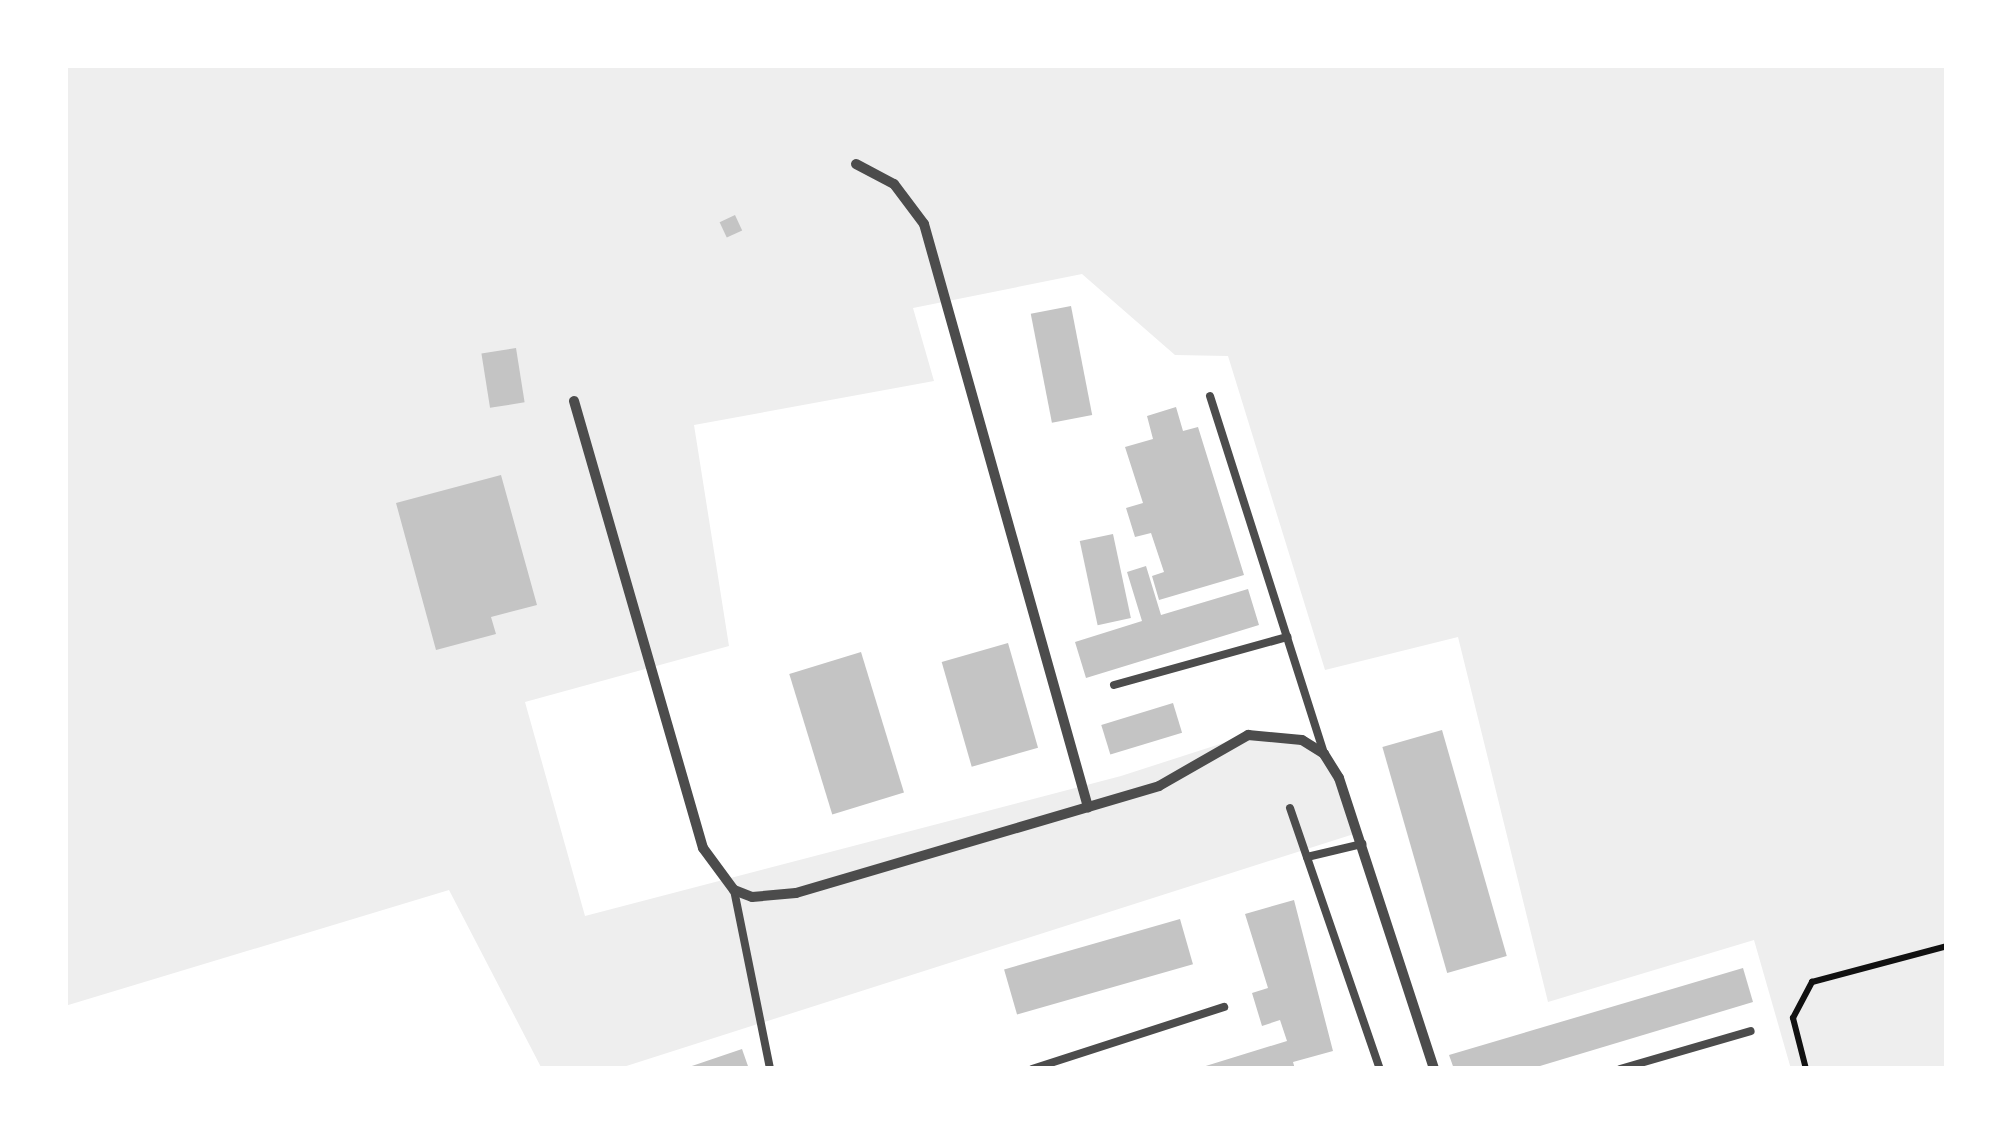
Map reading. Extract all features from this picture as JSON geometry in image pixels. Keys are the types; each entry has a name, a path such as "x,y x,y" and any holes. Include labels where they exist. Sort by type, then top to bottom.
{"street":[{"path":"856,164 894,184 924,224 1088,807"},
{"path":"574,402 702,848 734,890 780,898 1159,786 1248,735 1302,740 1324,754 1362,844 1434,1069"}],"lane":[{"path":"1210,396 1324,754"},
{"path":"1114,685 1286,637"},
{"path":"1290,808 1380,1069"},
{"path":"1307,857 1362,844"},
{"path":"734,890 770,1069"},
{"path":"1032,1069 1224,1006"},
{"path":"1620,1069 1750,1032"}],"path":[{"path":"1806,1069 1793,1018 1812,982 1947,946"}],"shaded area":[{"path":"65,65 1947,65 1947,1069 1791,1069 1754,940 1548,1002 1458,637 1325,670 1228,356 1175,355 1082,274 913,308 934,381 694,425 729,646 525,702 585,916 1121,776 1248,735 1276,734 1324,754 1357,833 617,1069 542,1069 449,890 65,1006"}],"building":[{"path":"735,215 742,230 727,238 720,222"},
{"path":"1071,306 1092,415 1052,423 1031,314"},
{"path":"516,348 525,402 490,408 481,353"},
{"path":"1176,407 1183,431 1198,427 1244,575 1159,600 1152,576 1164,572 1151,533 1135,537 1126,508 1143,503 1125,447 1153,439 1147,416"},
{"path":"501,475 537,605 491,617 496,634 436,650 396,503"},
{"path":"1113,534 1131,618 1098,625 1080,541"},
{"path":"1146,566 1161,615 1248,589 1259,625 1086,678 1075,642 1142,621 1127,572"},
{"path":"1008,643 1038,748 972,767 942,662"},
{"path":"861,652 904,793 832,815 789,674"},
{"path":"1173,703 1182,733 1110,755 1101,725"},
{"path":"1442,730 1507,956 1447,973 1382,747"},
{"path":"1294,900 1333,1051 1293,1062 1295,1069 1196,1069 1287,1041 1280,1020 1262,1026 1252,993 1268,988 1245,914"},
{"path":"1180,919 1193,964 1017,1015 1004,969"},
{"path":"1743,968 1753,1002 1530,1069 1454,1069 1449,1055"},
{"path":"742,1049 749,1069 686,1068"}]}
